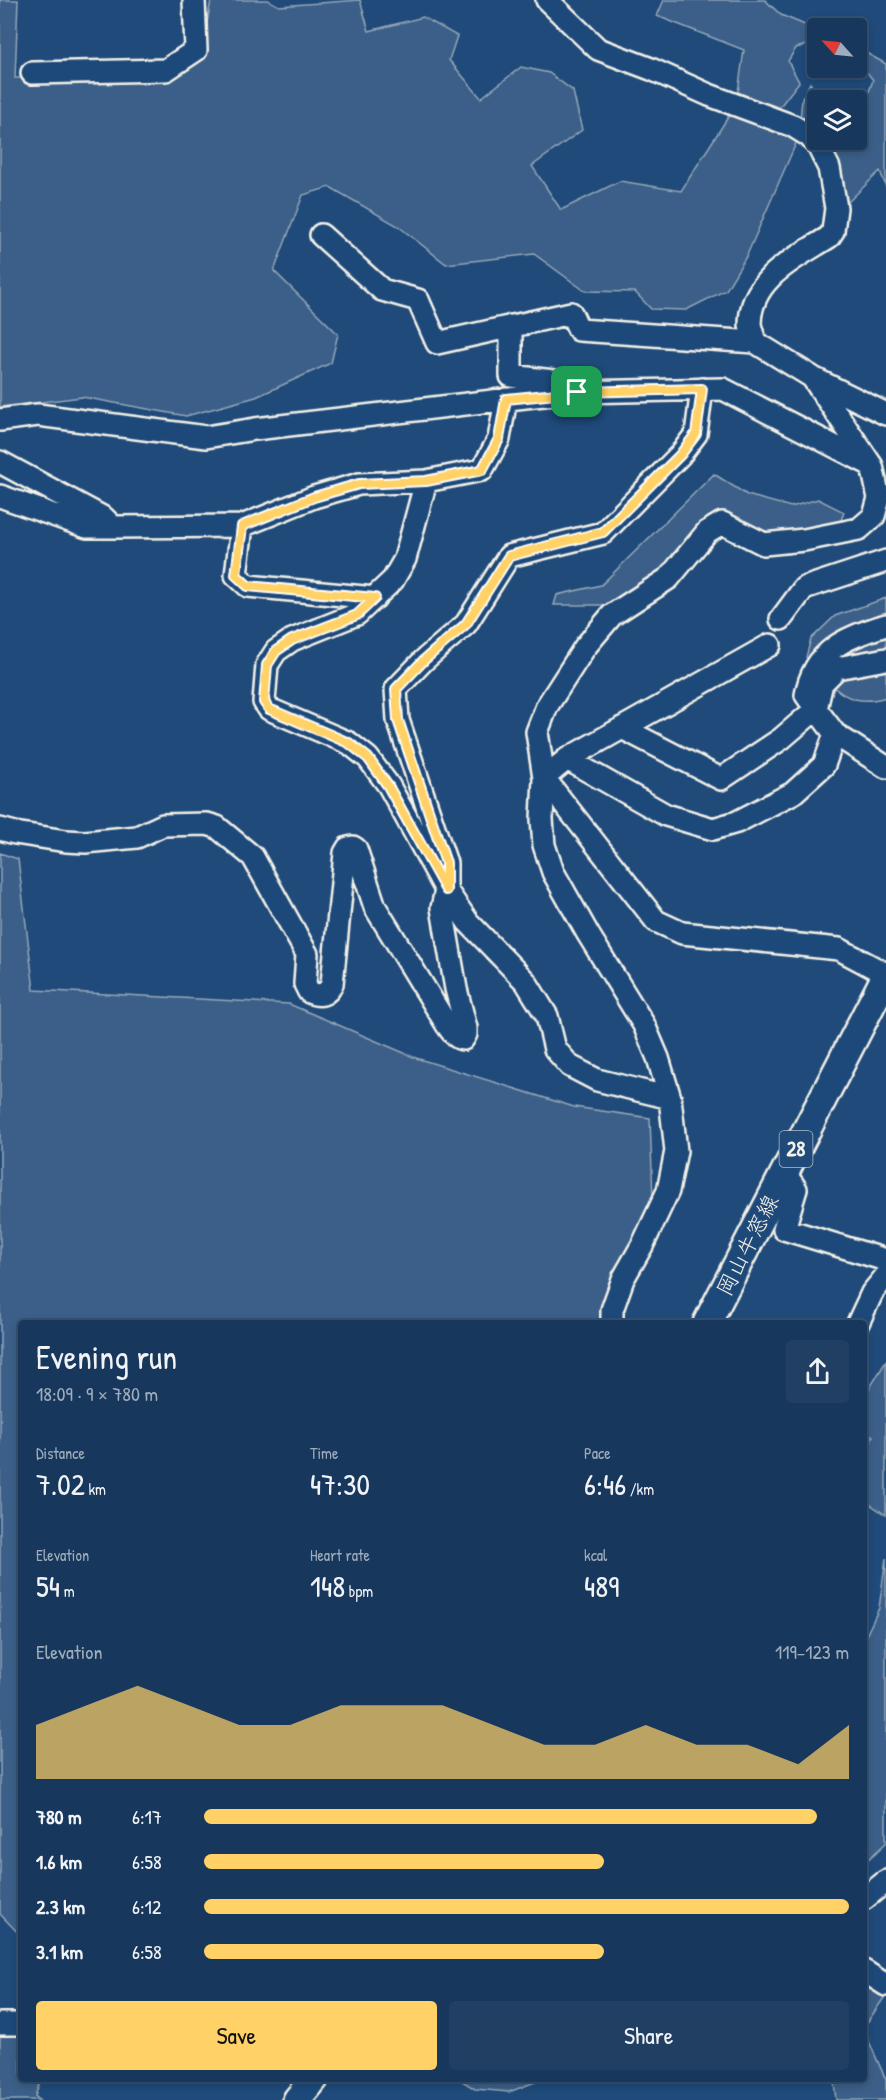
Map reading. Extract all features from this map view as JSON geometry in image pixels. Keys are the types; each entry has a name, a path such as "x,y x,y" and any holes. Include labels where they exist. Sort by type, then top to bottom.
{"main road":[{"name":"岡山牛窓線","path":"709,1320 886,975"},
{"path":"297,2100 312,2082"}],"street":[{"path":"32,73 166,70 196,50 194,0"},
{"path":"547,0 598,49 651,69 709,95 793,126 809,136 824,155 829,168 836,208 833,231 829,237 772,274 756,296 750,324 755,342"},
{"path":"321,235 382,290 418,300 436,343 571,313 579,330 755,342 812,377 886,414"},
{"path":"511,326 511,376 562,382 577,392"},
{"path":"612,1320 612,1310 623,1279 643,1244 668,1191 676,1152 669,1089 644,1025 552,872 543,836 544,778 537,732 547,706 585,647 612,615 669,578 707,532 722,523 764,544 804,540 859,529 874,516 879,498 872,466 812,377"},
{"path":"0,829 46,838 85,842 136,837 163,825 207,824 217,827 253,857 307,954 305,984 309,992 316,995 329,991 332,984 345,853 348,848 352,847 356,849 375,907 447,1025 454,1035 463,1039 466,1029 456,989 442,908 446,890 446,863 398,720 396,689 424,660 466,624 509,556 603,532 680,455 696,434 702,389"},
{"path":"0,420 38,415 206,437 255,429 577,392 723,389 872,466"},
{"path":"0,496 87,527 242,526 314,497 359,484 426,481 482,470 499,439 506,399"},
{"path":"0,462 104,518 113,527"},
{"path":"426,481 405,559 393,580 357,615 292,640 276,651 267,665 264,702 269,709 349,743 368,758 388,786 446,890 468,922 526,982 547,1016 555,1049 570,1066 597,1080 670,1098"},
{"path":"242,526 236,575 248,586 375,598"},
{"path":"781,619 804,588 886,561"},
{"path":"886,625 841,642 821,658 809,678 806,694 836,734 886,767"},
{"path":"544,778 567,759 770,645"},
{"path":"621,728 721,779 782,739 816,709 822,683 837,668 886,659"},
{"path":"567,759 666,815 713,830 737,822 793,793 824,765 836,734"},
{"path":"544,778 656,921 682,933 839,949 886,975"},
{"path":"784,1172 796,1189 784,1229 886,1260"},
{"path":"859,1320 872,1293 886,1276"},
{"path":"867,1897 886,1881"},
{"path":"867,1973 886,1985"},
{"path":"0,2024 18,2024"}],"shaded area":[{"path":"0,0 18,0 15,78 167,76 202,52 211,0 268,0 279,6 360,0 369,31 423,17 457,36 449,60 481,98 521,67 549,73 573,91 582,130 532,166 561,210 620,181 681,191 730,114 797,141 747,255 726,290 686,310 651,309 635,292 585,291 534,254 446,264 398,226 330,187 303,195 274,271 338,334 331,363 256,397 186,416 82,397 0,407"},
{"path":"664,0 765,0 781,15 807,26 807,45 796,48 788,61 799,82 778,109 738,92 744,50 657,16"},
{"path":"867,54 886,64 886,187 880,171 843,207 823,150 867,150 867,97 873,80 867,72"},
{"path":"810,83 814,90 807,90 807,127 800,120 802,99"},
{"path":"714,474 747,495 791,507 818,499 844,512 839,526 765,536 726,514 663,574 608,605 554,605 557,595 601,585"},
{"path":"886,598 886,697 860,700 849,697 831,685 806,657 811,639 835,616"},
{"path":"0,853 18,859 34,990 289,1004 416,1058 574,1107 650,1118 653,1199 607,1289 602,1320 18,1320 18,1933 0,1914"},
{"path":"886,1361 886,1515 867,1502 867,1453 873,1436 867,1432 868,1391"},
{"path":"886,1558 886,1843 867,1860 867,1634 879,1608"},
{"path":"867,1981 886,1995 867,2023"},
{"path":"0,2031 18,2032 18,2082 40,2082 35,2096 39,2100 0,2100"},
{"path":"867,2037 886,2080 886,2100 836,2100 834,2082 867,2082"},
{"path":"464,2082 535,2082 509,2092 475,2089"}],"route":[{"path":"702,389 696,434 680,455 603,532 564,544 509,556 466,624 424,660 396,689 398,720 446,863 446,890 388,786 368,758 349,743 269,709 264,702 267,665 276,651 292,640 357,615 375,598 248,586 236,575 242,526 314,497 359,484 426,481 482,470 499,439 506,399 577,392 702,389"}]}
